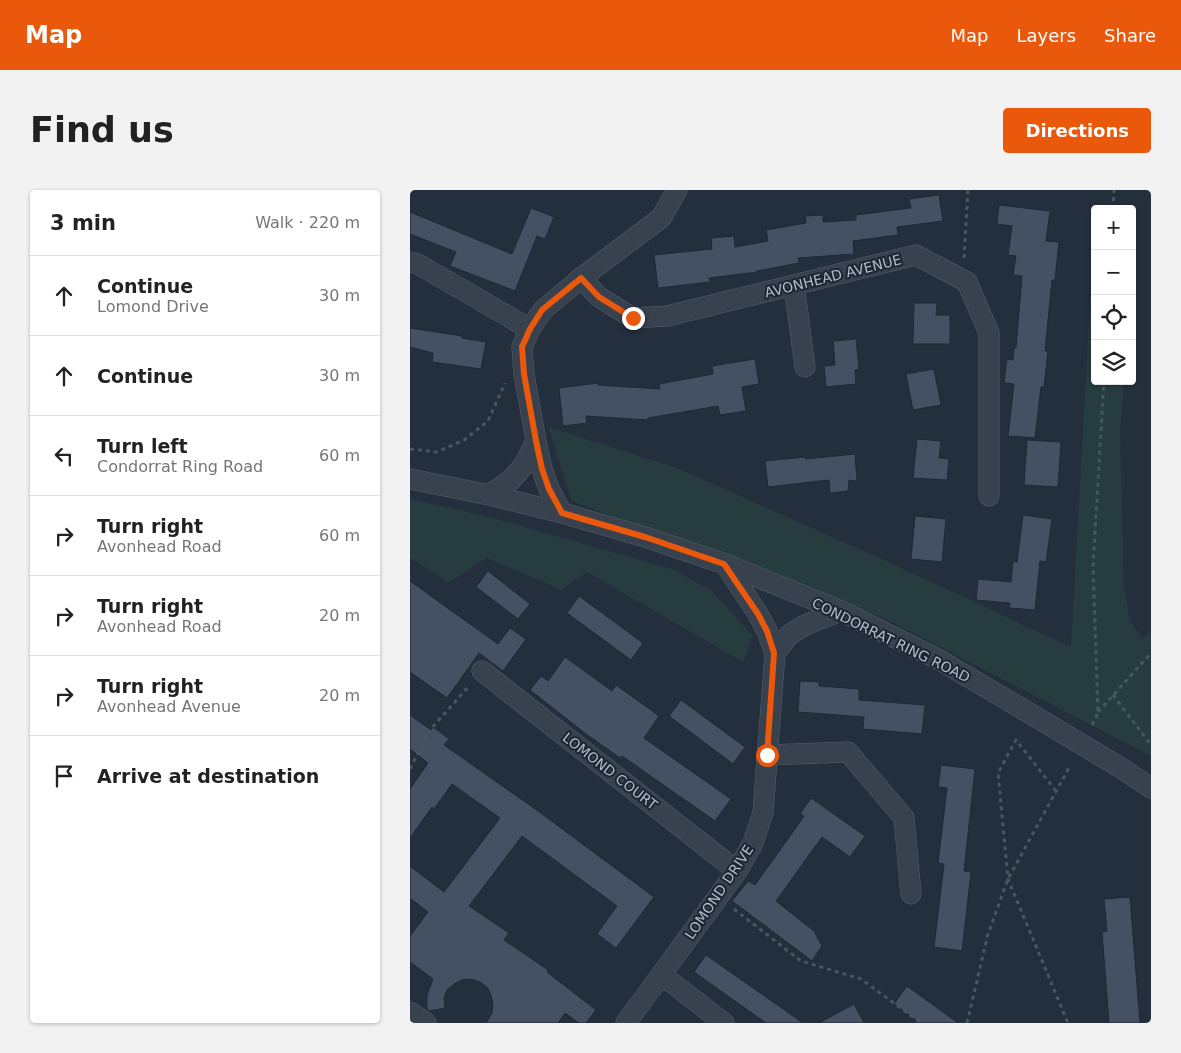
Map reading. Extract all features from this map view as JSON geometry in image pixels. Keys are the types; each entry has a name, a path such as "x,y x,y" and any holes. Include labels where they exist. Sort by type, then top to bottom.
{"street":[{"path":"562,513 549,489 542,469 524,374 522,347 530,329 542,310 661,218 677,190"},
{"name":"AVONHEAD AVENUE","path":"581,278 599,297 633,318 667,316 916,255 967,282 989,333 989,496"},
{"path":"410,262 416,263 530,329"},
{"path":"794,285 805,366"},
{"path":"488,495 511,480 524,465 536,441"},
{"name":"CONDORRAT RING ROAD","path":"410,479 562,513 645,537 724,564 841,611 936,658 1121,768 1151,788"},
{"path":"724,564 758,614 767,631 774,653"},
{"path":"774,653 789,635 805,625 841,611"},
{"name":"LOMOND DRIVE","path":"626,1023 737,871 753,843 763,813 774,653"},
{"name":"LOMOND COURT","path":"482,671 737,871"},
{"path":"767,755 848,752 904,818 911,894"},
{"path":"662,975 724,1023"},
{"path":"410,1012 426,1023"}],"path":[{"path":"955,276 964,258 968,190"},
{"path":"1113,205 1114,190"},
{"path":"410,449 437,452 464,440 488,421 506,381"},
{"path":"1098,713 1093,566 1104,385"},
{"path":"1092,725 1098,713 1151,653"},
{"path":"410,769 429,731 482,671"},
{"path":"1114,696 1151,745"},
{"path":"1056,791 1016,740 998,773 1008,879 1068,1023"},
{"path":"967,1023 988,934 1008,879 1070,766"},
{"path":"718,896 801,961 861,979 921,1023"}],"green space":[{"path":"1091,286 1091,385 1124,385 1120,433 1124,587 1130,621 1143,639 1151,631 1151,756 890,621 572,501 548,427 677,468 886,561 1071,647"},
{"path":"410,499 486,516 675,570 712,591 753,636 743,662 587,572 561,590 487,558 449,582 410,558"}],"building":[{"path":"939,195 943,221 897,227 898,235 853,241 854,254 798,258 799,263 757,272 709,278 710,282 658,288 654,255 712,249 711,238 734,236 735,247 768,241 766,230 806,223 805,216 823,215 823,222 856,220 856,215 911,208 909,199"},
{"path":"999,205 1050,211 1046,241 1059,242 1055,280 1052,280 1045,351 1048,351 1044,387 1041,387 1035,438 1008,436 1014,384 1004,383 1007,359 1013,360 1014,348 1016,348 1022,276 1013,275 1016,256 1008,255 1012,226 997,224"},
{"path":"531,208 554,217 545,239 537,236 515,291 450,266 456,252 410,234 410,212 512,254"},
{"path":"914,303 937,303 936,315 950,315 950,344 913,344"},
{"path":"410,328 462,336 462,338 486,342 481,369 432,362 433,353 410,347"},
{"path":"856,339 859,369 855,370 856,384 826,387 824,366 835,365 833,341"},
{"path":"755,359 759,384 742,387 746,411 720,415 718,406 648,418 648,420 586,416 587,423 563,426 559,388 598,383 598,385 660,389 659,384 713,374 712,366"},
{"path":"934,369 941,405 913,410 906,374"},
{"path":"917,439 941,441 939,458 949,459 947,480 913,478"},
{"path":"1027,440 1061,442 1058,487 1024,485"},
{"path":"855,454 857,481 849,480 848,491 830,493 829,480 768,487 765,461"},
{"path":"1023,515 1052,519 1046,562 1040,561 1035,610 1009,608 1010,603 976,600 978,579 1011,582 1013,561 1017,562"},
{"path":"915,516 946,519 942,562 911,559"},
{"path":"488,571 530,604 518,619 476,587"},
{"path":"410,581 498,644 510,628 526,639 503,671 479,653 447,698 410,672"},
{"path":"579,596 643,643 631,660 567,613"},
{"path":"565,657 612,691 616,685 659,716 644,738 731,799 715,821 622,756 620,758 586,734 530,690 541,676 548,681"},
{"path":"800,681 819,682 819,686 859,689 859,700 925,705 922,734 863,729 864,717 798,712"},
{"path":"681,700 745,747 733,764 669,716"},
{"path":"410,715 431,730 433,727 449,739 444,745 538,811 654,897 616,948 597,934 617,906 522,836 469,906 509,933 504,940 548,970 547,972 596,1010 586,1023 579,1023 565,1013 558,1023 486,1023 492,1013 491,995 487,987 471,979 462,980 447,990 444,998 445,1008 430,1011 427,1009 427,995 433,979 410,962 410,936 428,912 410,898 410,866 444,892 500,818 452,784 434,809 432,807 410,838 410,789 428,763 410,749"},
{"path":"941,765 975,769 964,871 971,872 962,951 934,947 944,864 938,863 947,788 938,787"},
{"path":"811,798 865,836 850,857 822,837 776,901 814,931 822,946 812,961 732,901 748,881 755,885 804,816 800,814"},
{"path":"1130,897 1140,1023 1109,1023 1102,932 1107,931 1104,899"},
{"path":"706,955 803,1023 766,1023 694,972"},
{"path":"907,986 958,1023 920,1023 894,1004"},
{"path":"854,1004 864,1023 819,1023"}],"route":[{"path":"633,318 599,297 581,278 542,310 530,329 522,347 524,374 542,469 549,489 562,513 645,537 724,564 758,614 767,631 774,653 767,755"}]}
